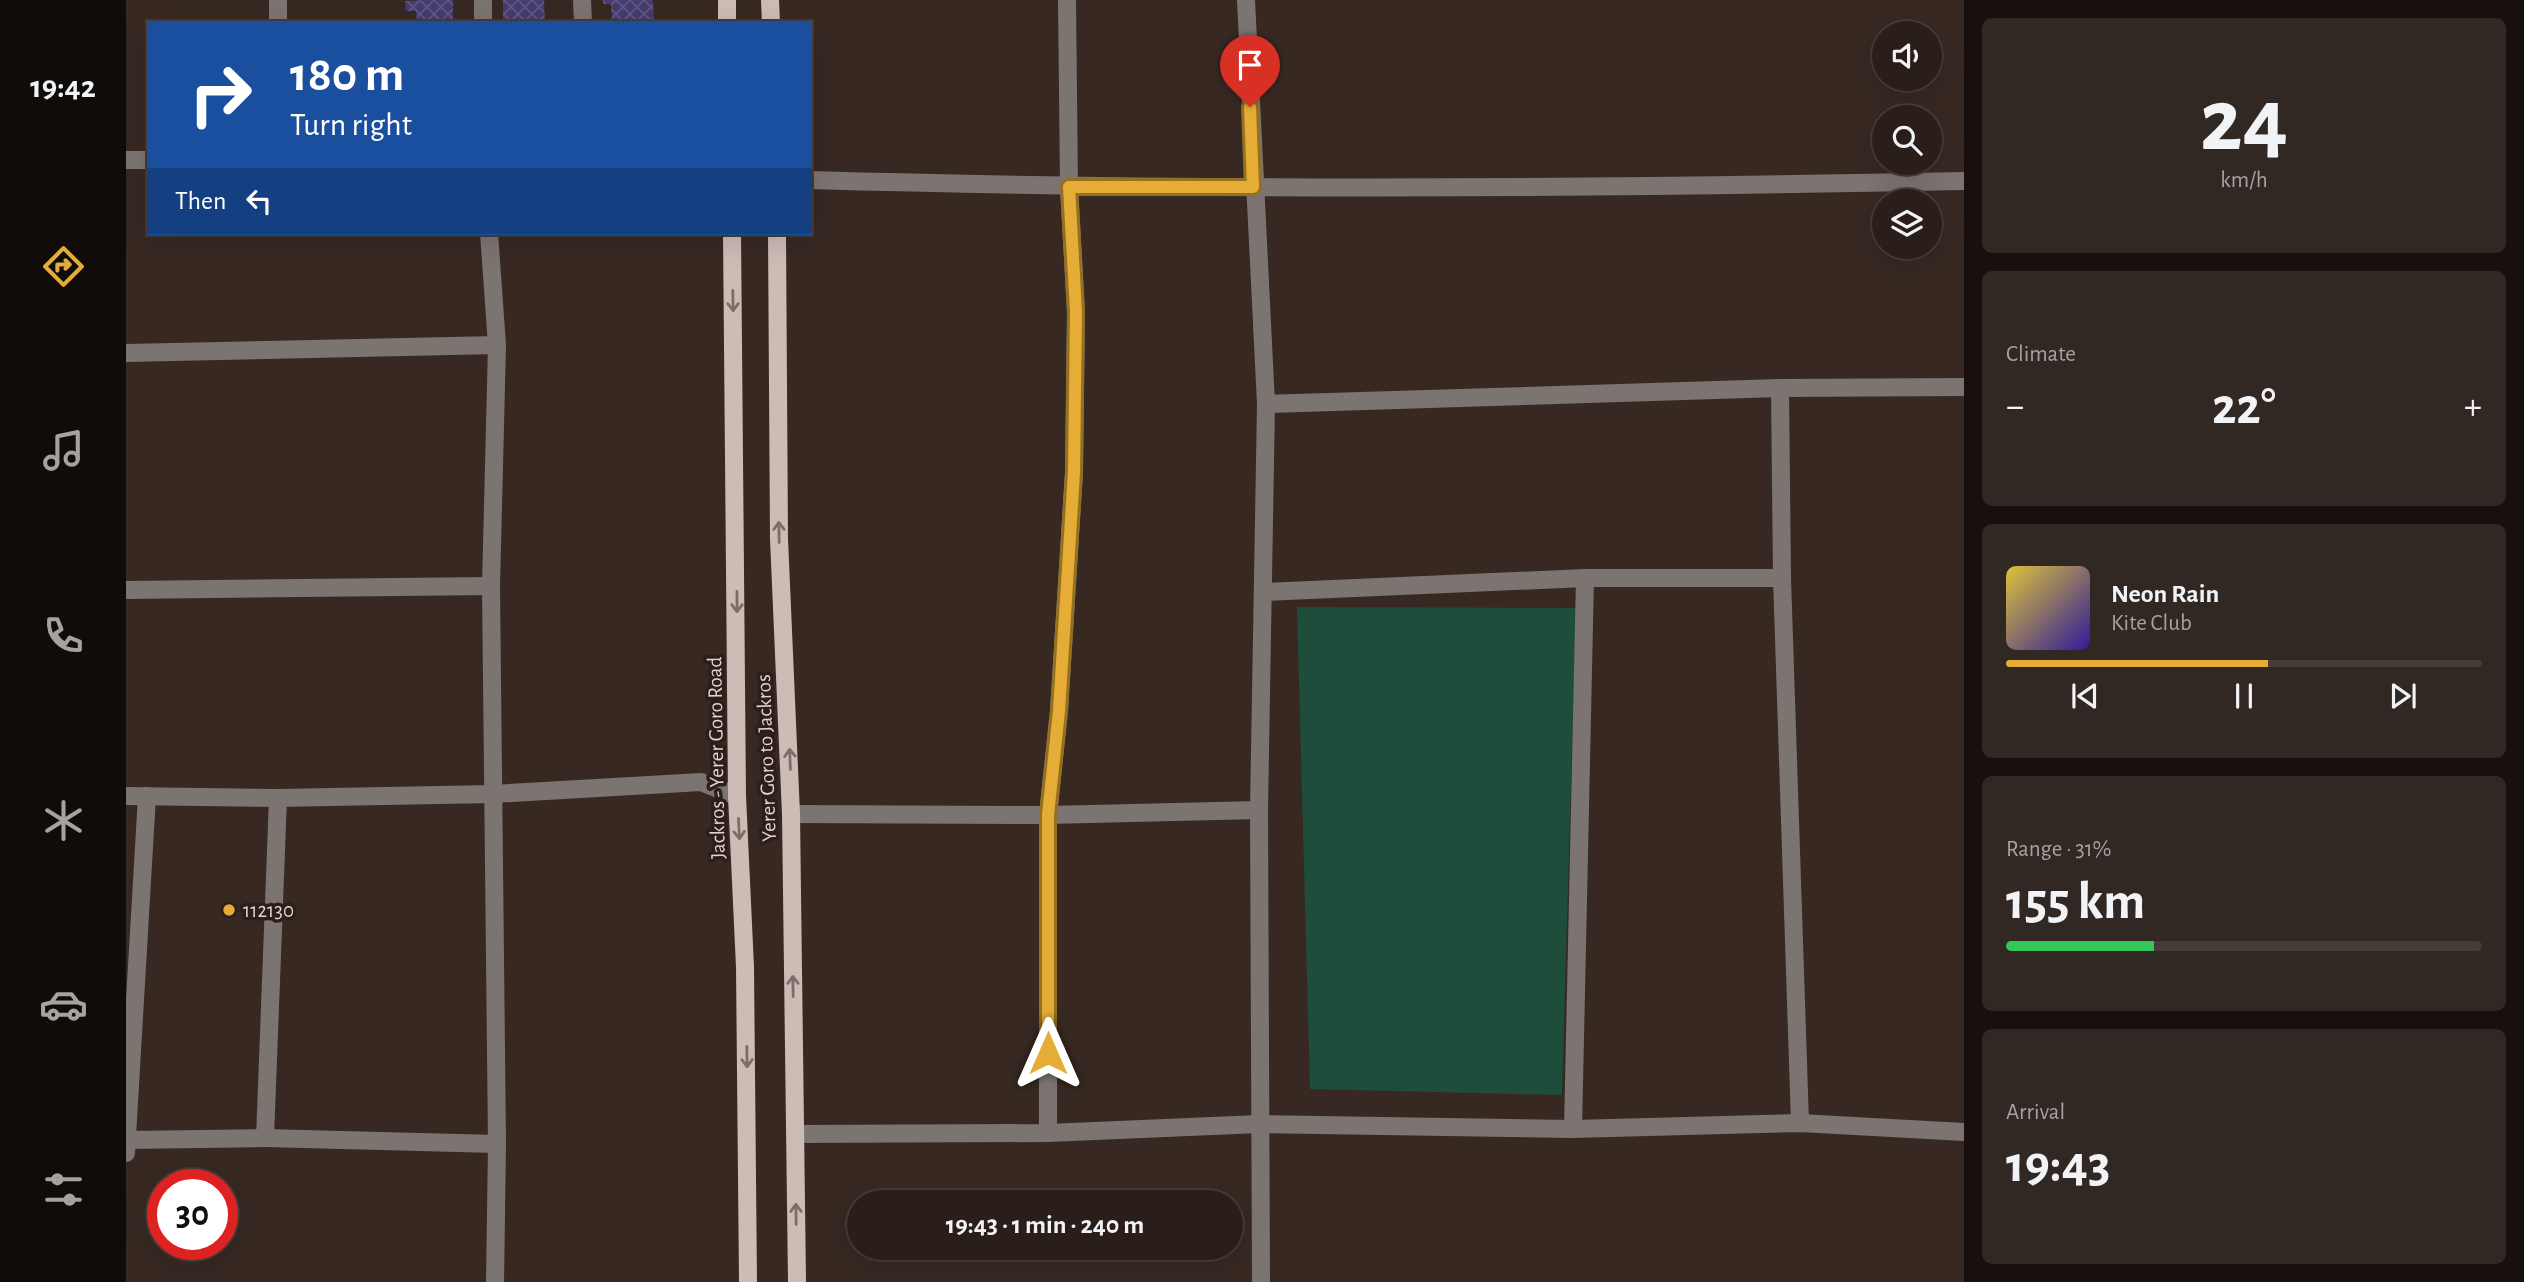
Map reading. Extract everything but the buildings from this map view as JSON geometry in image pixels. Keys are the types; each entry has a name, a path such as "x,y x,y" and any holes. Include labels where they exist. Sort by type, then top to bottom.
{"main road":[{"path":"727,0 727,21"},
{"path":"770,0 771,21"},
{"name":"Jackros - Yerer Goro Road","path":"732,235 737,796 745,967 748,1282"},
{"name":"Yerer Goro to Jackros","path":"777,235 779,539 791,814 796,1282"}],"street":[{"path":"278,0 278,21"},
{"path":"483,0 483,21"},
{"path":"582,0 583,21"},
{"path":"1048,1133 1048,815 1059,711 1074,472 1076,312 1069,187 1066,0"},
{"path":"1246,0 1253,187 1266,404 1265,592 1259,810 1261,1282"},
{"path":"126,160 147,160"},
{"path":"812,180 1069,187 1642,188 1964,181"},
{"path":"489,235 497,345 491,586 497,1144 495,1282"},
{"path":"126,353 497,345"},
{"path":"1266,404 1780,387 1964,387"},
{"path":"1780,387 1782,578 1800,1123"},
{"path":"1265,592 1585,578 1782,578"},
{"path":"1573,1129 1585,578"},
{"path":"126,590 491,586"},
{"path":"126,796 278,798 494,794 701,782 737,796"},
{"path":"126,1153 147,796"},
{"path":"265,1138 278,798"},
{"path":"791,814 1048,815 1259,810"},
{"path":"795,1134 1048,1133 1259,1125 1573,1129 1800,1123 1964,1132"},
{"path":"127,1140 265,1138 497,1144"}],"green space":[{"path":"1297,607 1576,608 1562,1095 1310,1089"}],"place":[{"name":"112130","path":"229,910"}],"route":[{"path":"1048,1053 1048,815 1059,711 1074,472 1076,312 1069,187 1253,187 1250,107"}]}
